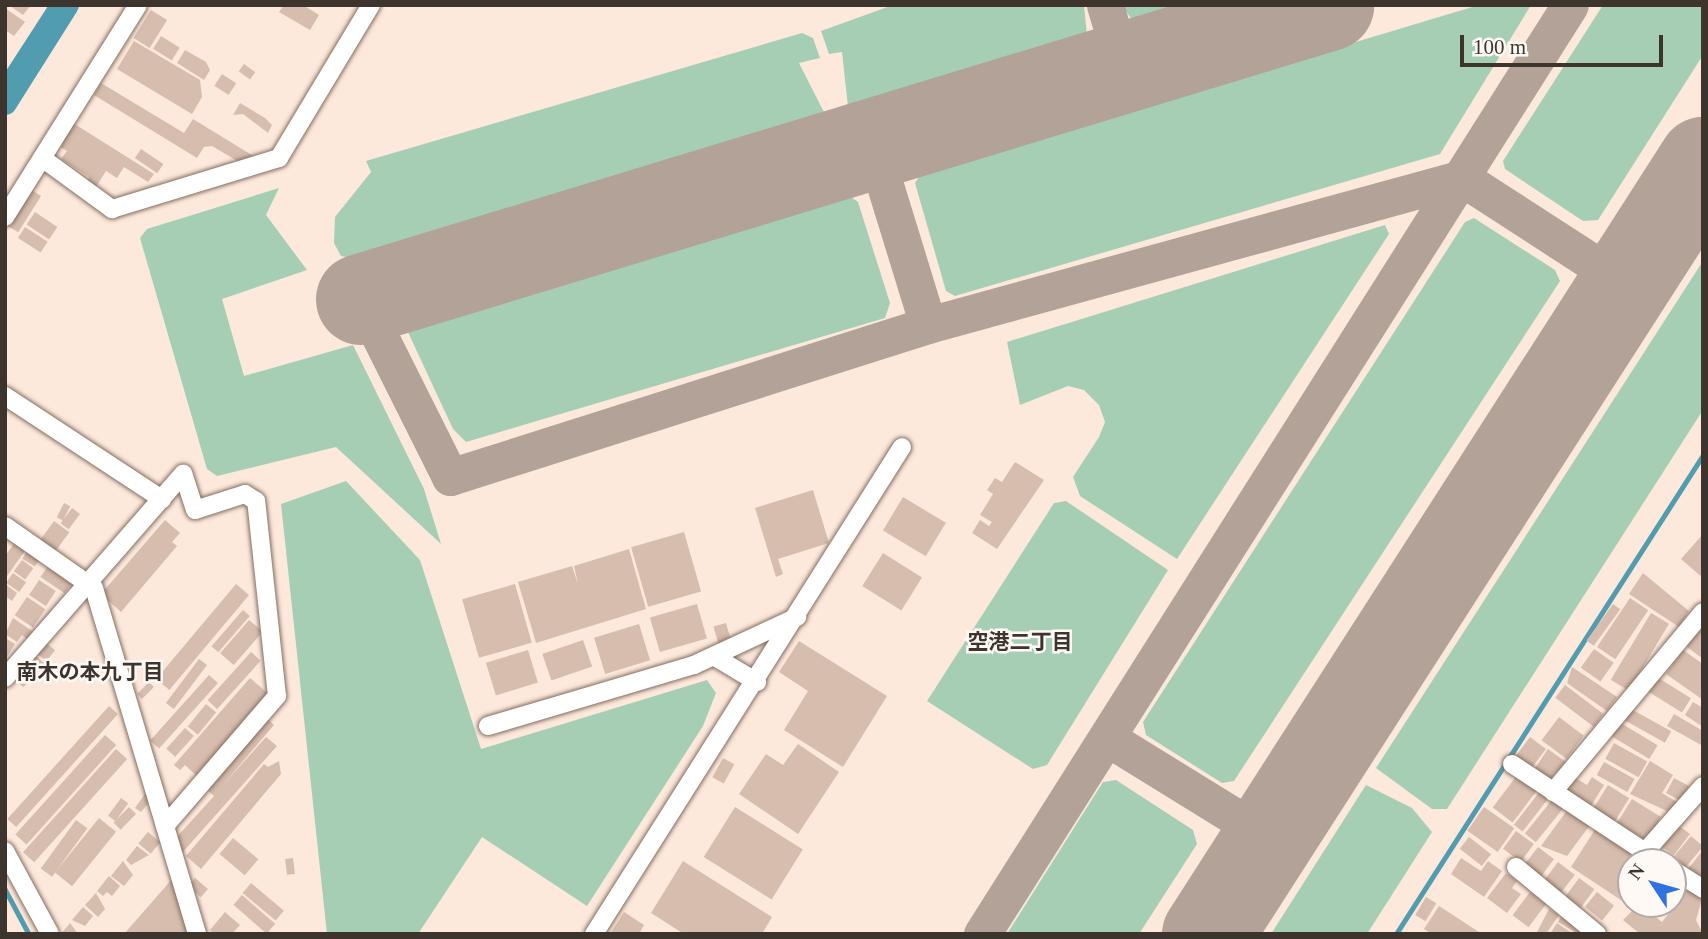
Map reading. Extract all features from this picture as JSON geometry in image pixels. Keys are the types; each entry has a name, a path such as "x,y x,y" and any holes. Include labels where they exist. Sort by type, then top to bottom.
{"street":[{"path":"5,217 138,5"},
{"path":"42,158 111,209 279,158 371,5"},
{"path":"5,397 162,499"},
{"path":"594,934 757,682 902,447"},
{"path":"5,678 183,474 195,510 245,494 256,501 277,696 165,826"},
{"path":"5,526 94,588 197,934"},
{"path":"1553,792 1703,612"},
{"path":"488,726 715,657 797,617"},
{"path":"715,657 757,682"},
{"path":"1512,764 1637,848"},
{"path":"1659,848 1703,786"},
{"path":"5,851 50,934"},
{"path":"1516,867 1597,934"},
{"path":"1687,879 1703,889"}],"green space":[{"path":"893,5 1084,5 1087,36 848,107 842,52 829,54 821,31"},
{"path":"1122,5 1202,5 1134,23"},
{"path":"1479,5 1531,5 1440,154 955,296 946,291 915,183 922,172"},
{"path":"1603,5 1703,5 1703,55 1598,220 1583,221 1505,169 1503,161"},
{"path":"802,33 813,38 820,58 799,63 828,120 351,258 341,256 334,243 335,217 371,172 366,161"},
{"path":"279,188 266,215 307,270 222,299 244,376 353,345 424,489 441,544 336,447 217,476 207,469 140,238 147,229"},
{"path":"848,195 858,202 890,303 885,318 466,442 453,429 407,330"},
{"path":"1474,218 1555,270 1560,281 1234,781 1222,783 1146,735 1143,722 1465,222"},
{"path":"1385,225 1389,234 1177,559 1080,496 1073,477 1099,437 1105,422 1099,405 1084,390 1068,386 1020,405 1007,342"},
{"path":"1703,261 1703,410 1447,809 1432,809 1376,768"},
{"path":"346,481 420,560 481,749 707,680 716,693 703,726 587,906 482,837 418,934 327,934 281,504"},
{"path":"1066,501 1168,570 1047,765 1033,769 927,701 1054,503"},
{"path":"1116,780 1193,830 1197,844 1139,934 1007,934 1103,782"},
{"path":"1366,785 1412,808 1432,832 1367,934 1271,934"}],"building":[{"path":"9,5 31,5 23,15"},
{"path":"284,5 303,5 319,15 310,30 279,12"},
{"path":"5,8 25,22 14,36 5,30"},
{"path":"151,10 167,20 150,48 134,38"},
{"path":"161,36 180,48 172,60 153,49"},
{"path":"134,41 200,80 202,97 192,114 117,69"},
{"path":"185,50 206,62 210,70 204,80 177,63"},
{"path":"244,64 255,72 250,80 239,71"},
{"path":"222,74 236,83 229,95 214,86"},
{"path":"101,83 184,133 193,119 255,157 239,162 212,146 204,147 197,158 94,95"},
{"path":"240,103 272,125 268,133 243,114 233,115"},
{"path":"73,123 154,174 148,182 124,167 117,178 106,171 96,187 87,181 89,177 61,159 67,151 59,146"},
{"path":"141,149 163,164 157,173 135,158"},
{"path":"30,189 41,196 18,232 7,225"},
{"path":"35,212 57,227 49,240 27,224"},
{"path":"25,227 48,242 41,253 18,238"},
{"path":"1015,462 1044,480 997,549 972,533 980,520 989,526 992,522 980,515 993,494 987,490 995,478 1002,482"},
{"path":"813,490 829,543 778,559 783,574 776,577 755,508"},
{"path":"903,497 946,523 926,556 883,530"},
{"path":"64,503 70,506 63,520 57,517"},
{"path":"72,508 80,514 69,529 61,523"},
{"path":"165,520 180,533 172,542 177,546 121,612 101,594"},
{"path":"54,521 69,532 55,552 40,540"},
{"path":"684,532 701,592 648,607 631,547"},
{"path":"1703,534 1703,578 1681,559"},
{"path":"16,541 27,548 5,579 5,556"},
{"path":"629,549 646,609 536,643 518,582 572,566 578,584 574,566"},
{"path":"27,551 40,559 35,567 22,559"},
{"path":"883,553 922,577 901,610 862,586"},
{"path":"22,560 33,568 25,580 14,571"},
{"path":"50,563 74,579 65,593 40,577"},
{"path":"13,573 26,582 19,592 6,583"},
{"path":"1643,573 1689,611 1679,627 1629,594"},
{"path":"39,580 56,591 46,606 29,595"},
{"path":"5,584 17,593 12,601 5,596"},
{"path":"236,584 249,595 169,690 156,679"},
{"path":"515,584 532,643 479,658 462,599"},
{"path":"27,597 45,609 33,628 15,615"},
{"path":"1630,598 1648,610 1615,659 1597,647"},
{"path":"697,604 707,639 660,652 650,618"},
{"path":"1613,604 1620,609 1594,646 1587,640"},
{"path":"243,610 250,616 218,652 212,646"},
{"path":"1651,613 1669,624 1629,691 1611,680"},
{"path":"13,618 32,631 27,639 22,635 17,642 5,634"},
{"path":"249,620 263,632 234,665 220,653"},
{"path":"726,623 731,641 719,645 714,627"},
{"path":"639,624 650,660 605,674 594,638"},
{"path":"1703,625 1703,659 1686,646"},
{"path":"5,638 15,644 5,660"},
{"path":"583,640 592,666 551,680 542,654"},
{"path":"799,641 887,696 843,767 784,730 808,691 779,672"},
{"path":"45,642 55,650 46,661 36,653"},
{"path":"1594,649 1614,663 1600,682 1581,668"},
{"path":"528,650 538,683 496,695 486,663"},
{"path":"1683,650 1703,664 1703,700 1666,674"},
{"path":"251,652 261,661 217,709 208,700"},
{"path":"36,656 44,663 34,675 26,668"},
{"path":"199,659 207,665 174,709 166,703"},
{"path":"1572,667 1617,697 1607,711 1567,683"},
{"path":"23,671 31,678 23,687 15,680"},
{"path":"209,675 218,683 159,748 150,740"},
{"path":"1657,677 1691,698 1682,713 1648,691"},
{"path":"250,678 270,695 199,778 185,765 180,770 174,765"},
{"path":"149,682 154,687 142,699 137,694"},
{"path":"1565,685 1603,714 1594,727 1555,698"},
{"path":"1693,702 1703,708 1703,727 1685,715"},
{"path":"206,704 216,712 198,735 188,727"},
{"path":"109,706 118,714 16,827 7,819"},
{"path":"1631,709 1671,731 1665,743 1625,720"},
{"path":"1674,714 1703,731 1703,746 1667,726"},
{"path":"265,716 274,725 222,786 266,737 277,746 182,853 175,839 214,796 204,787"},
{"path":"1559,717 1584,736 1566,759 1542,740"},
{"path":"1619,722 1658,745 1649,759 1611,736"},
{"path":"185,728 194,736 175,757 166,749"},
{"path":"105,735 116,745 26,845 15,835"},
{"path":"1530,737 1546,749 1532,768 1516,756"},
{"path":"1614,743 1647,761 1639,777 1605,759"},
{"path":"798,744 839,772 798,834 739,794 766,754 783,765"},
{"path":"116,749 127,759 34,862 23,852"},
{"path":"1548,749 1566,762 1550,779 1535,768"},
{"path":"723,758 734,764 724,784 712,777"},
{"path":"279,761 281,774 201,869 186,856 264,764 268,767"},
{"path":"1650,761 1673,775 1662,793 1677,802 1671,813 1630,794"},
{"path":"1604,762 1635,779 1627,792 1597,775"},
{"path":"1518,774 1538,789 1513,823 1493,808"},
{"path":"1574,777 1587,785 1592,777 1604,785 1591,806 1566,789"},
{"path":"1674,778 1689,786 1681,801 1666,793"},
{"path":"1608,785 1629,798 1614,822 1593,809"},
{"path":"1541,790 1550,797 1523,831 1514,825"},
{"path":"145,794 152,799 141,812 135,808"},
{"path":"121,798 128,803 115,821 108,816"},
{"path":"1632,799 1661,817 1646,841 1617,823"},
{"path":"1552,800 1563,809 1536,842 1525,833"},
{"path":"129,807 136,814 121,830 113,823"},
{"path":"735,807 803,849 772,899 704,857"},
{"path":"1484,807 1514,828 1498,852 1467,831"},
{"path":"1568,809 1590,825 1567,856 1541,846"},
{"path":"99,818 116,832 72,886 55,872"},
{"path":"76,820 87,828 52,877 41,869"},
{"path":"1678,825 1690,834 1679,848 1662,847"},
{"path":"1596,828 1626,848 1617,848 1617,897 1571,867"},
{"path":"1516,831 1534,844 1521,862 1503,849"},
{"path":"148,832 160,842 151,854 138,843"},
{"path":"1691,836 1703,846 1687,866 1687,848 1681,848"},
{"path":"1469,837 1491,854 1482,866 1460,849"},
{"path":"233,838 258,859 245,875 220,854"},
{"path":"137,846 149,855 131,865 126,860"},
{"path":"1538,847 1554,859 1540,877 1524,865"},
{"path":"1703,850 1703,873 1700,877 1688,869"},
{"path":"293,858 295,874 287,875 285,859"},
{"path":"1461,858 1481,871 1488,861 1502,871 1484,897 1451,874"},
{"path":"123,861 133,875 124,886 111,876"},
{"path":"683,861 772,917 762,934 684,934 651,913"},
{"path":"1558,862 1575,875 1560,894 1544,881"},
{"path":"1506,873 1517,881 1512,888 1521,894 1507,913 1487,898"},
{"path":"109,876 120,886 112,896 107,892 103,896 97,891"},
{"path":"173,878 191,934 124,934"},
{"path":"195,878 208,889 201,897 188,886"},
{"path":"1579,878 1594,889 1581,908 1565,897"},
{"path":"251,883 284,911 276,921 243,893"},
{"path":"1690,886 1703,896 1696,920 1703,934 1640,934 1623,920 1657,918 1662,922 1665,918 1687,918 1687,890"},
{"path":"1530,892 1546,904 1529,927 1513,915"},
{"path":"1597,892 1614,906 1602,921 1585,907"},
{"path":"96,893 105,909 98,917 85,905"},
{"path":"242,895 275,924 267,934 233,905"},
{"path":"1426,897 1436,903 1425,921 1415,915"},
{"path":"1439,906 1482,934 1432,934 1424,929"},
{"path":"83,907 93,916 85,926 72,920"},
{"path":"1549,909 1559,915 1546,934 1536,934"},
{"path":"225,912 240,925 232,934 214,934 210,930"},
{"path":"624,912 644,925 639,934 610,934"},
{"path":"1561,917 1581,931 1578,934 1558,922"},
{"path":"70,923 78,934 61,934"},
{"path":"1557,923 1573,934 1550,934"}],"waterway":[{"path":"5,76 51,5"},
{"path":"5,103 67,5"},
{"path":"1396,934 1703,455"},
{"path":"5,889 29,934"}],"taxiway":[{"path":"1105,5 1123,66"},
{"path":"982,934 1570,5"},
{"path":"872,143 928,325"},
{"path":"361,299 450,477 928,325 1462,178 1626,284"},
{"path":"1109,739 1269,838"}],"runway":[{"path":"361,299 1328,5"},
{"path":"1207,934 1703,162"}],"district":[{"name":"空港二丁目","path":"1020,642"},
{"name":"南木の本九丁目","path":"90,672"}]}
